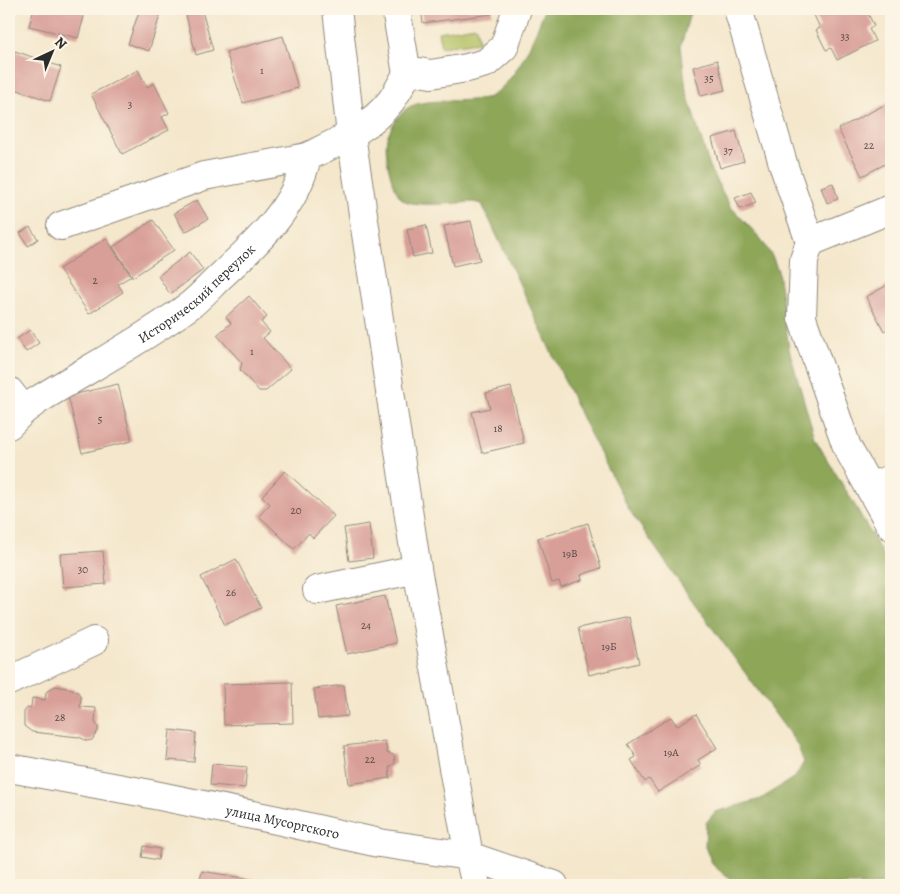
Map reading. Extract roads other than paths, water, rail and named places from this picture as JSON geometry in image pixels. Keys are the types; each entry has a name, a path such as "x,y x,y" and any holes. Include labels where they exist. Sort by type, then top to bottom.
{"street":[{"path":"337,9 351,135 417,569 469,856 476,885"},
{"path":"61,226 204,176 307,157 351,135 372,120 390,101 407,74 396,9"},
{"path":"407,74 419,72 432,74 486,63 504,47 517,9"},
{"path":"738,9 784,167 810,242 804,260 802,318 847,447 880,483 891,526"},
{"name":"Исторический переулок","path":"14,408 191,305 242,257 278,219 290,201 304,171 307,157"},
{"path":"810,242 891,209"},
{"path":"317,590 417,569"},
{"path":"9,681 94,641"},
{"name":"улица Мусоргского","path":"9,768 277,820 379,843 469,856 554,885"}]}
